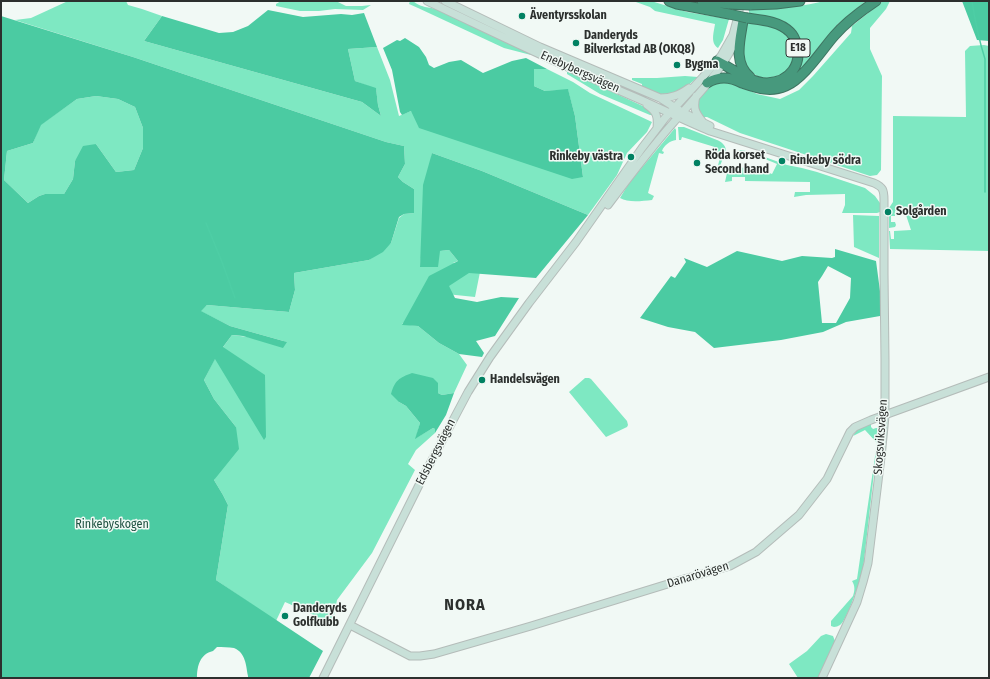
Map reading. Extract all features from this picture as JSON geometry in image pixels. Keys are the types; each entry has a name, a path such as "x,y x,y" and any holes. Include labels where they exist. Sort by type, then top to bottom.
{"highway":[{"name":"E18","path":"669,1 677,4 728,14 745,20 772,22 790,32 799,51 798,62 794,70 783,79 775,82 766,83 756,81 718,64"},
{"path":"702,1 729,4 776,4 800,1"},
{"name":"E18","path":"705,80 725,78 733,79 757,88 772,90 785,86 795,81 834,36 863,10 876,1"},
{"path":"745,20 739,48 739,57 746,73 756,81"},
{"name":"E18","path":"718,64 743,83"}],"main road":[{"name":"Enebybergsvägen","path":"427,1 461,13 616,89 639,99 672,110"},
{"name":"Enebybergsvägen","path":"445,1 461,13"},
{"path":"718,64 733,35 741,1"},
{"path":"660,98 675,96 705,80 731,50 745,20 748,3"},
{"name":"Enebybergsvägen","path":"521,42 660,98 672,110 710,130 874,183 882,187"},
{"name":"Edsbergsvägen","path":"576,242 590,228 650,149 696,96 705,80"},
{"name":"Edsbergsvägen","path":"323,678 424,475 468,392 490,357 576,242 657,128 672,110 705,80"},
{"path":"616,89 620,81"},
{"path":"696,96 694,107 703,123"},
{"path":"639,99 652,108 657,117 657,128"},
{"name":"Enebybergsvägen","path":"680,115 703,123 735,138"},
{"name":"Skogsviksvägen","path":"822,678 857,602 865,577 881,457 884,416 885,359 885,230 884,193 882,187"},
{"name":"Danarövägen","path":"350,625 410,656 434,654 730,566 756,552 799,515 826,479 850,432 855,427 989,377"}],"green space":[{"path":"68,1 126,1 128,5 162,16 144,41 362,102 381,116 376,89 355,81 348,49 377,47 390,80 399,116 411,111 583,177 575,116 568,90 545,91 534,86 534,69 547,69 573,82 590,93 652,122 647,132 627,153 617,175 588,215 482,171 432,153 420,267 440,251 449,250 458,261 453,263 481,267 475,297 446,294 402,324 418,326 439,343 459,354 467,365 454,393 442,395 438,393 399,402 406,406 420,423 416,438 433,428 435,429 435,433 416,450 408,464 415,470 372,553 337,600 332,626 308,612 285,602 276,621 216,580 228,505 214,480 236,427 214,399 204,380 215,358 232,335 287,342 230,326 200,311 207,305 289,312 295,290 294,273 369,260 391,243 399,218 404,214 414,213 414,189 398,177 405,164 404,146 386,142 133,57 15,20 31,18"},
{"path":"281,1 336,1 346,6 371,5 363,10 335,9 300,11 276,6 276,4"},
{"path":"410,1 424,7 435,9 530,53 531,55 504,48 409,4"},
{"path":"633,1 651,1 687,12 729,19 723,40 718,48 713,40 715,24 655,11 650,7"},
{"path":"824,1 866,1 838,24 801,69 796,71 802,61 801,45 795,33 783,23 769,17 749,14 749,8 787,8"},
{"path":"883,1 890,1 886,9 870,28 870,49 882,76 881,170 877,175 870,176 740,133 707,117 704,117 698,112 696,105 698,98 707,87 716,83 726,82 736,84 757,94 780,99 799,90 851,33 852,26"},
{"path":"962,1 989,1 989,41 977,40"},
{"path":"268,10 303,17 341,14 352,15 364,13 377,47 348,49 355,81 376,88 381,116 362,102 144,41 162,16 219,33 233,32 248,26"},
{"name":"Rinkebyskogen","path":"1,16 133,57 386,142 404,146 405,164 398,177 414,189 414,213 404,214 399,217 391,243 383,252 369,260 294,273 295,290 289,312 207,305 201,311 230,326 287,342 283,348 243,336 232,335 223,347 265,375 266,437 264,440 215,359 204,380 214,399 236,427 239,449 214,480 228,505 216,580 323,651 309,678 248,678 245,660 238,650 228,647 217,647 205,655 200,661 197,678 1,678","holes":["96,96 118,99 135,107 143,128 143,148 134,170 116,172 96,144 83,146 75,161 73,179 64,194 45,194 28,203 4,180 7,151 33,143 41,125 77,99"]},
{"path":"748,21 772,26 785,34 791,44 794,55 789,70 772,77 764,78 757,76 750,70 744,60 743,51"},
{"path":"405,38 419,47 426,57 429,65 434,68 449,62 461,60 483,73 512,61 526,58 547,69 534,69 534,86 545,91 568,89 575,116 583,177 572,179 419,128 411,111 402,115 400,112 392,70 383,48 397,40 400,41"},
{"path":"970,46 989,46 989,251 890,249 889,231 891,239 894,239 894,231 911,230 906,215 901,215 901,211 895,211 895,216 891,216 891,222 895,222 896,225 895,227 889,228 889,208 893,202 893,116 966,117 965,51"},
{"path":"567,71 647,108 654,115 650,115 600,94 567,74"},
{"path":"698,77 680,92 663,96 642,88 642,84 632,80 632,78"},
{"path":"96,96 118,99 135,107 143,128 143,148 134,170 116,172 96,144 75,161 73,179 64,194 45,194 28,203 4,180 7,151 33,143 40,125 77,99"},
{"path":"678,127 684,127 717,140 723,144 726,150 717,174 713,174 716,173 721,154 717,152 718,148 682,137 681,140 679,140"},
{"path":"675,128 676,140 669,142 666,145 662,151 664,152 663,154 659,153 648,193 654,196 652,200 631,201 620,198 629,183"},
{"path":"741,150 787,165 817,172 865,188 875,196 880,203 880,212 842,213 845,205 845,194 806,195 794,197 795,192 810,192 810,182 745,181 745,177 732,177 732,181 725,182 727,173 740,168 754,167 772,174 777,164 745,153 740,153 737,159 732,159 736,152"},
{"path":"432,153 482,171 588,215 536,278 469,273 449,286 455,298 477,302 501,297 519,298 495,336 476,341 484,353 482,357 459,354 439,343 418,326 402,325 429,276 458,261 449,250 440,251 438,267 420,267 423,185"},
{"path":"853,215 879,216 879,258 854,247"},
{"path":"835,249 876,261 880,291 880,316 846,322 823,332 781,340 714,348 695,332 668,327 640,318 671,276 675,278 686,262 684,258 707,267 737,251 782,261 802,256 835,257","holes":["828,266 851,278 850,298 836,323 822,323 818,282"]},
{"path":"412,373 433,378 438,383 438,393 442,395 454,393 446,415 435,433 435,429 433,428 415,439 420,423 406,406 399,402 391,394 398,380"},
{"path":"585,378 591,379 627,421 627,427 606,437 569,392"},
{"path":"871,423 871,427 873,429 879,428 863,570 853,600 843,622 834,627 831,626 831,621 854,594 854,586 852,581 857,579 877,443 865,430 853,436 857,430"},
{"path":"826,634 833,636 835,641 819,678 798,678 789,664 807,651 821,636"}],"waterway":[{"path":"972,1 977,30 985,59 985,192"},
{"path":"206,223 235,298"}],"place":[{"name":"Äventyrsskolan","path":"522,16"},
{"name":"Danderyds Bilverkstad AB (OKQ8)","path":"576,43"},
{"name":"Bygma","path":"677,65"},
{"name":"Rinkeby västra","path":"631,157"},
{"name":"Rinkeby södra","path":"782,161"},
{"name":"Röda korset Second hand","path":"697,163"},
{"name":"Solgården","path":"888,212"},
{"name":"Handelsvägen","path":"482,380"},
{"name":"Danderyds Golfkubb","path":"285,616"}],"district":[{"name":"NORA","path":"465,606"}]}
